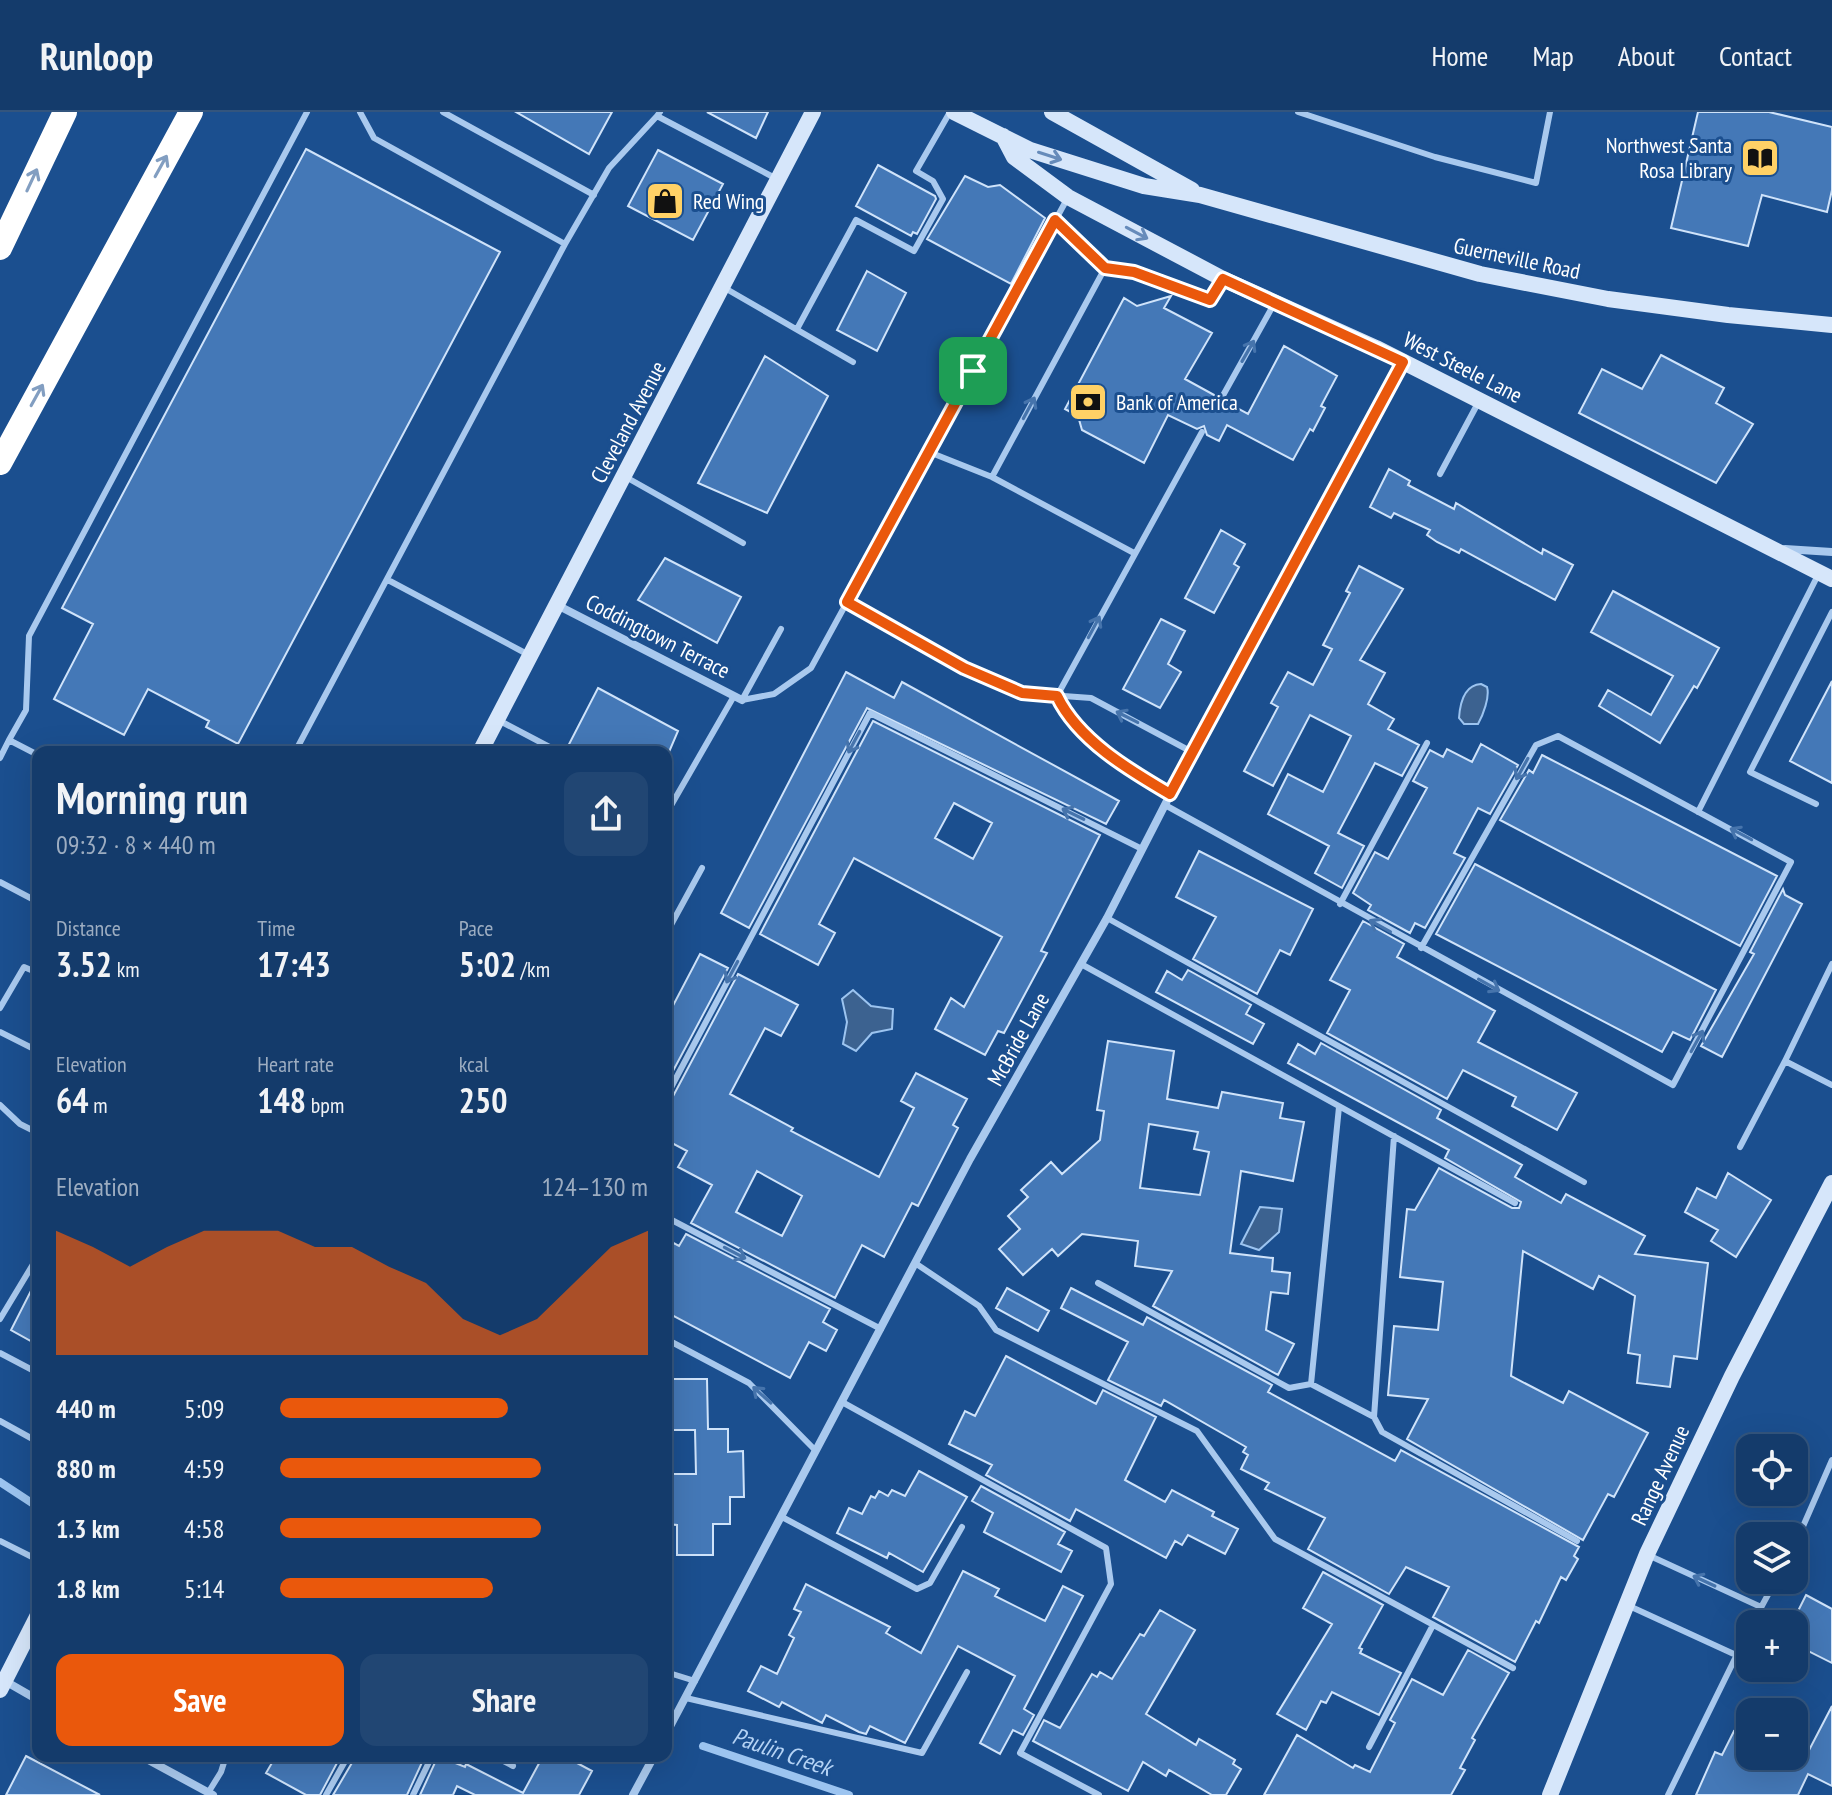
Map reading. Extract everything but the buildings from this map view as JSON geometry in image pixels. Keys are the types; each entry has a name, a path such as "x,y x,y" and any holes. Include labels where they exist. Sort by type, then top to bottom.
{"highway":[{"path":"0,248 65,112"},
{"path":"0,463 191,112"}],"main road":[{"name":"Cleveland Avenue","path":"483,746 813,112"},
{"name":"Guerneville Road","path":"952,112 1030,150 1144,186 1200,195 1480,274 1608,299 1832,325"},
{"name":"Guerneville Road","path":"1054,112 1200,195"},
{"name":"West Steele Lane","path":"1003,136 1014,157 1068,197 1223,279 1403,362 1826,576"},
{"name":"Range Avenue","path":"1550,1795 1647,1554 1732,1376 1832,1183"},
{"path":"2,1686 32,1627"}],"street":[{"name":"McBride Lane","path":"672,1723 915,1263 1107,918 1192,752 1403,362"},
{"path":"1768,547 1832,552"},
{"name":"Coddingtown Terrace","path":"557,605 738,698"},
{"path":"2,1686 32,1698"},
{"path":"152,1762 210,1794"},
{"path":"633,1795 651,1762"}],"lane":[{"path":"0,758 26,710 29,636 307,112"},
{"path":"360,112 374,138 565,244"},
{"path":"443,112 594,195"},
{"path":"797,329 856,220 914,251 943,199 933,181 916,171 952,112"},
{"path":"1298,112 1420,153 1536,183 1550,112"},
{"path":"298,746 565,244 609,168 658,114 778,180"},
{"path":"738,698 774,694 811,668 1068,197"},
{"path":"1055,220 1105,268 1134,272 1210,300 1223,279"},
{"path":"992,477 1105,268"},
{"path":"723,287 853,362"},
{"path":"1221,399 1274,304"},
{"path":"1440,474 1479,400"},
{"path":"1057,696 1202,432"},
{"path":"929,452 992,477 1134,553"},
{"path":"624,476 743,543"},
{"path":"1698,812 1826,576"},
{"path":"388,580 530,655"},
{"path":"847,602 964,668 1022,693 1091,698 1192,752"},
{"path":"1816,804 1750,772 1832,612"},
{"path":"672,804 781,629"},
{"path":"1057,696 1067,717 1132,773 1170,794"},
{"path":"672,1086 870,713 1142,849"},
{"path":"497,720 547,746"},
{"path":"1165,805 1340,904 1673,1085 1791,862 1558,736 1536,745 1421,948"},
{"path":"9,740 32,752"},
{"path":"1340,904 1427,743"},
{"path":"672,923 702,868"},
{"path":"0,882 32,899"},
{"path":"1107,918 1584,1182"},
{"path":"1081,964 1515,1203"},
{"path":"1740,1147 1832,964"},
{"path":"0,1008 24,967 32,970"},
{"path":"0,1032 32,1048"},
{"path":"1785,1061 1832,1085"},
{"path":"0,1105 20,1124 32,1130"},
{"path":"1311,1384 1339,1107"},
{"path":"1394,1136 1374,1417 1382,1432 1577,1541"},
{"path":"672,1220 881,1329"},
{"path":"915,1263 979,1306 996,1330 1197,1431 1275,1539 1513,1668"},
{"path":"0,1319 32,1266"},
{"path":"1098,1283 1289,1388 1311,1384 1374,1417"},
{"path":"672,1342 749,1383 816,1451"},
{"path":"0,1353 32,1370"},
{"path":"842,1402 1106,1548 1111,1584 1020,1753 1099,1795"},
{"path":"0,1421 32,1439"},
{"path":"1805,1522 1832,1460"},
{"path":"782,1517 917,1589 930,1583 962,1527"},
{"path":"0,1541 32,1557"},
{"path":"1647,1554 1761,1607"},
{"path":"1759,1610 1768,1594"},
{"path":"1627,1605 1736,1655 1668,1795"},
{"path":"1369,1747 1433,1625"},
{"path":"686,1698 922,1753 967,1672"},
{"path":"672,1674 695,1681"},
{"path":"210,1794 224,1762"},
{"path":"326,1795 345,1762"},
{"path":"413,1795 429,1762"},
{"path":"505,1762 513,1766"}],"water":[{"path":"1481,684 1488,691 1482,716 1478,724 1464,724 1459,718 1464,696 1475,685"},
{"path":"853,990 871,1006 893,1009 892,1029 872,1033 856,1051 843,1044 847,1022 842,999"},
{"path":"1260,1207 1282,1209 1279,1232 1259,1250 1241,1244"}],"waterway":[{"name":"Paulin Creek","path":"0,1482 32,1503"},
{"name":"Paulin Creek","path":"703,1746 849,1795"}],"place":[{"name":"Northwest Santa Rosa Library","path":"1760,158"},
{"name":"Red Wing","path":"665,201"},
{"name":"Bank of America","path":"1088,402"}],"route":[{"path":"1055,220 1105,268 1134,272 1210,300 1223,279 1403,362 1170,794 1132,773 1067,717 1057,696 1022,693 964,668 847,602 973,371 1055,220"}]}
